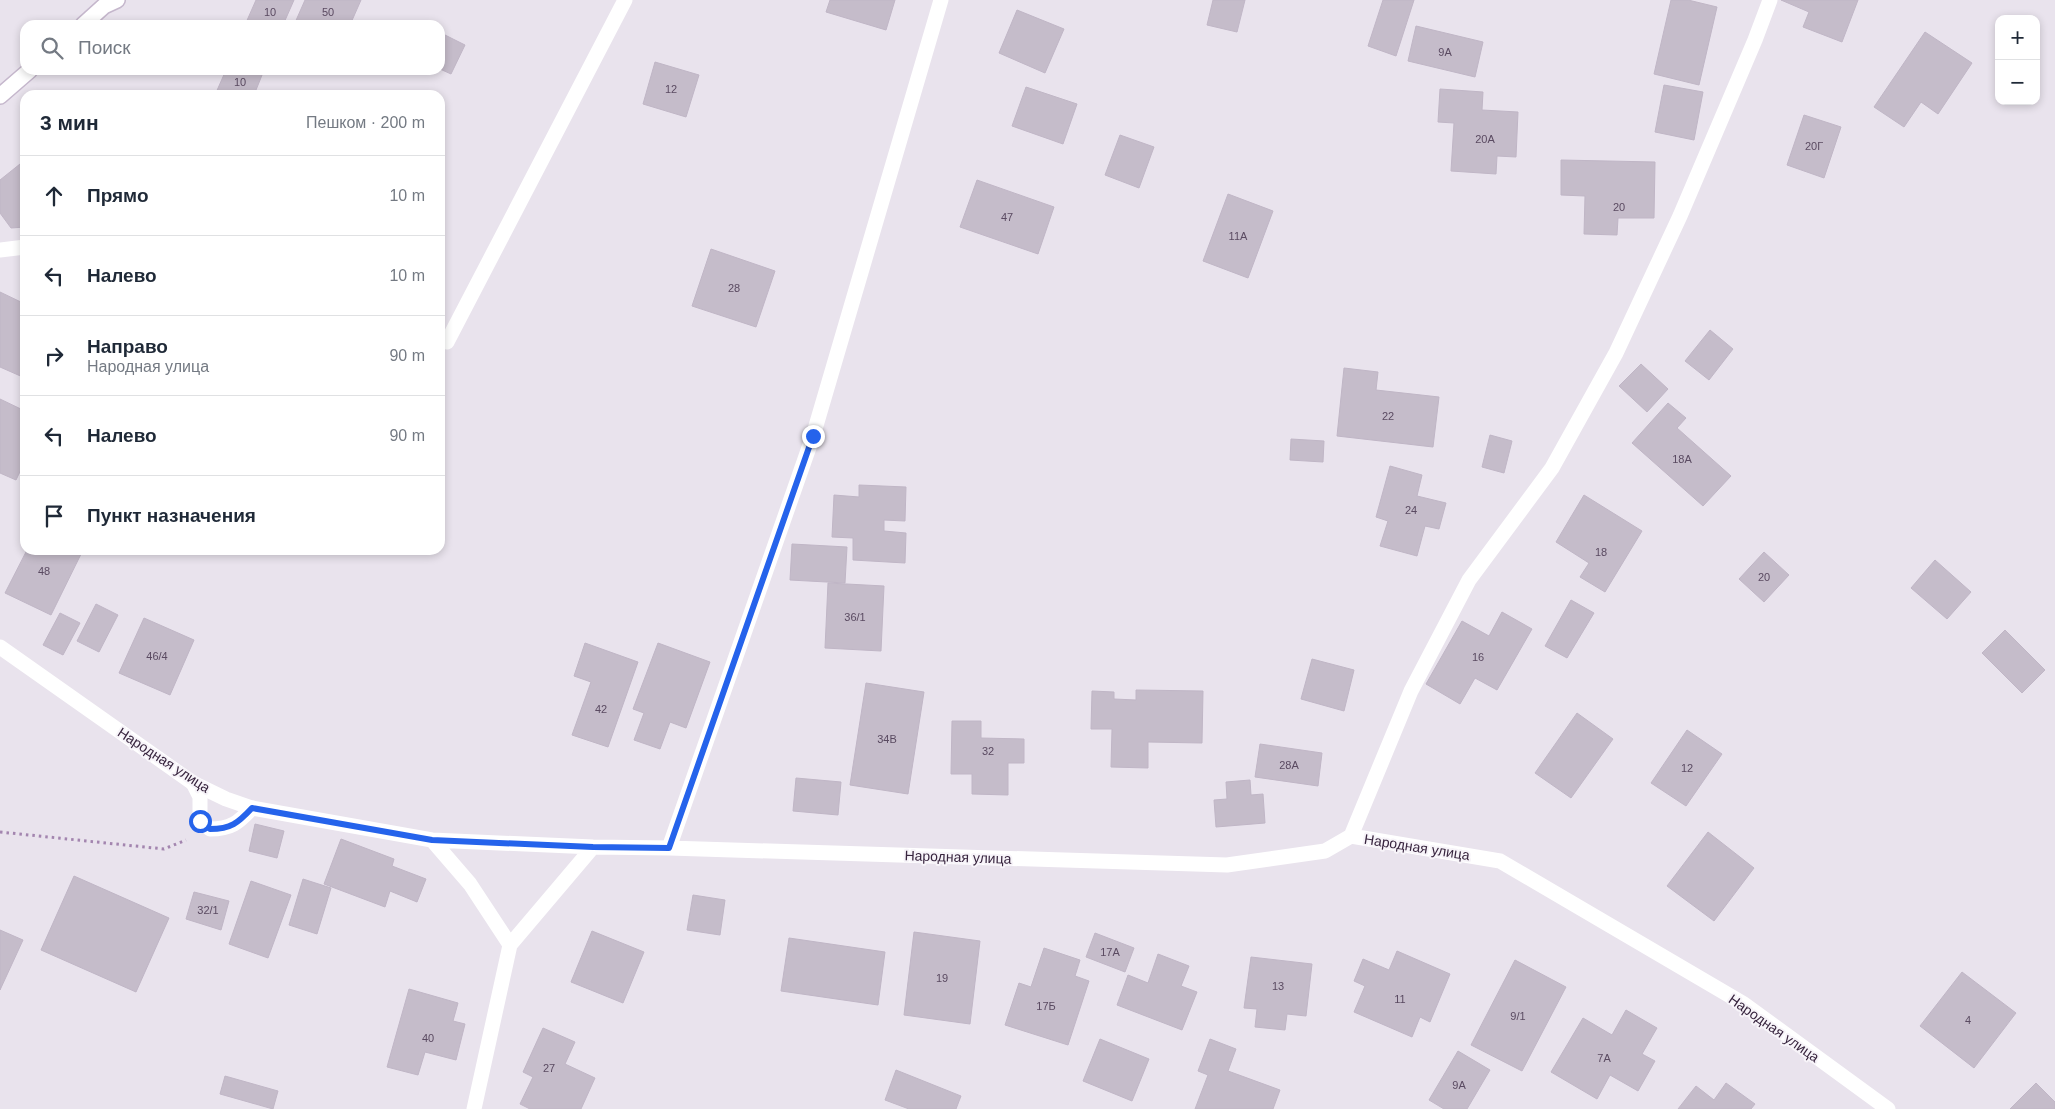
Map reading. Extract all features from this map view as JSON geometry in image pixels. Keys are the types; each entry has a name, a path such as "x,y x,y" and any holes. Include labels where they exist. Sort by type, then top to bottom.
{"street":[{"path":"89,20 104,6 116,0"},
{"path":"445,341 447,342 625,0"},
{"path":"669,848 813,436 941,0"},
{"path":"1351,836 1412,691 1469,580 1552,468 1616,353 1684,207 1770,0"},
{"path":"0,96 24,75"},
{"path":"0,250 20,248"},
{"name":"Народная улица","path":"0,647 193,783 226,799 252,808 432,840 593,847 1228,865 1325,851 1351,836 1500,861 1744,1004 1888,1109"},
{"path":"193,783 200,798 200,821 210,829 225,829 242,819 252,808"},
{"path":"432,840 470,884 510,945"},
{"path":"474,1109 510,945 593,847"}],"path":[{"path":"0,832 164,850 210,829"}],"building":[{"path":"256,0 294,0 285,20 247,20"},
{"path":"305,0 361,0 352,20 296,20"},
{"path":"830,0 895,0 886,30 826,12"},
{"path":"1213,0 1245,0 1237,32 1207,25"},
{"path":"1383,0 1414,0 1396,56 1368,46"},
{"path":"1671,0 1688,0 1717,7 1699,85 1654,74"},
{"path":"1781,0 1858,0 1842,42 1803,27 1809,12"},
{"path":"1017,10 1064,29 1045,73 999,53"},
{"path":"1416,26 1483,42 1475,77 1408,61"},
{"path":"1925,32 1972,63 1938,114 1921,102 1904,127 1874,107"},
{"path":"445,35 465,45 451,74 445,71"},
{"path":"655,62 699,75 686,117 643,104"},
{"path":"224,75 262,75 256,90 217,90"},
{"path":"1664,85 1703,92 1694,140 1655,132"},
{"path":"1026,87 1077,104 1063,144 1012,126"},
{"path":"1440,89 1483,92 1482,110 1518,112 1516,157 1497,156 1496,174 1451,171 1454,123 1438,122"},
{"path":"1804,115 1841,127 1824,178 1787,165"},
{"path":"1120,135 1154,147 1139,188 1105,175"},
{"path":"1561,160 1655,162 1654,218 1618,218 1617,235 1584,234 1585,196 1561,195"},
{"path":"20,164 20,227 11,228 0,213 0,180"},
{"path":"977,180 1054,207 1038,254 960,227"},
{"path":"1228,194 1273,211 1248,278 1203,261"},
{"path":"711,249 775,271 756,327 692,306"},
{"path":"0,292 20,302 20,376 0,367"},
{"path":"1710,330 1733,349 1709,380 1685,361"},
{"path":"1641,364 1668,389 1647,412 1619,386"},
{"path":"1344,368 1378,372 1376,390 1439,397 1433,447 1337,436"},
{"path":"0,399 20,409 20,472 16,480 0,473"},
{"path":"1668,403 1686,418 1677,428 1731,476 1703,506 1632,443"},
{"path":"1490,435 1512,441 1504,473 1482,467"},
{"path":"1291,439 1324,441 1323,462 1290,460"},
{"path":"1390,466 1422,475 1417,496 1446,503 1439,529 1425,526 1417,556 1380,546 1388,521 1376,517"},
{"path":"859,485 906,487 905,521 884,520 884,531 906,533 905,563 853,560 853,538 832,537 834,495 859,497"},
{"path":"1584,495 1642,531 1605,592 1580,577 1589,563 1556,542"},
{"path":"792,544 847,547 845,583 790,580"},
{"path":"1764,552 1789,575 1764,602 1739,579"},
{"path":"24,555 81,555 51,615 5,593"},
{"path":"1935,560 1971,592 1947,619 1911,588"},
{"path":"828,583 884,586 881,651 825,648"},
{"path":"1571,600 1594,613 1567,658 1545,646"},
{"path":"96,604 118,615 99,652 77,641"},
{"path":"1502,612 1532,629 1497,690 1475,678 1460,704 1426,684 1462,621 1489,636"},
{"path":"60,613 80,623 63,655 43,645"},
{"path":"144,618 194,640 170,695 119,673"},
{"path":"2005,630 2045,670 2022,693 1982,653"},
{"path":"585,643 638,662 608,747 572,735 591,682 574,676"},
{"path":"658,643 710,662 686,728 670,722 660,749 634,740 644,713 633,709"},
{"path":"1312,659 1354,670 1344,711 1301,699"},
{"path":"866,683 924,692 908,794 850,785"},
{"path":"1136,690 1203,691 1202,743 1148,742 1148,768 1111,767 1112,729 1091,729 1092,691 1114,692 1114,699 1136,700"},
{"path":"1577,713 1613,739 1571,798 1535,773"},
{"path":"952,721 981,721 981,738 1024,739 1024,763 1008,763 1008,795 972,794 972,774 951,774"},
{"path":"1687,730 1722,754 1686,806 1651,783"},
{"path":"1260,744 1322,753 1318,786 1255,777"},
{"path":"796,778 841,782 838,815 793,811"},
{"path":"1250,780 1251,795 1263,794 1265,823 1216,827 1214,800 1227,799 1226,782"},
{"path":"255,824 284,831 277,858 249,851"},
{"path":"1708,832 1754,868 1714,921 1667,886"},
{"path":"341,839 394,859 392,866 426,879 417,902 390,891 385,907 324,884"},
{"path":"74,876 169,918 136,992 41,950"},
{"path":"303,879 331,888 317,934 289,925"},
{"path":"251,881 291,895 268,958 229,944"},
{"path":"194,892 229,901 221,930 186,919"},
{"path":"693,895 725,900 720,935 687,930"},
{"path":"0,930 23,940 0,990"},
{"path":"592,931 644,952 623,1003 571,982"},
{"path":"914,932 980,941 970,1024 904,1015"},
{"path":"1095,933 1134,948 1125,972 1086,957"},
{"path":"789,938 885,952 878,1005 781,991"},
{"path":"1044,948 1080,960 1075,976 1089,981 1068,1045 1005,1025 1019,983 1031,987"},
{"path":"1397,951 1450,974 1430,1022 1420,1017 1412,1037 1354,1012 1365,986 1354,981 1363,959 1389,970"},
{"path":"1158,954 1189,966 1181,986 1197,992 1182,1030 1117,1005 1128,975 1148,983"},
{"path":"1251,957 1312,964 1306,1016 1287,1014 1285,1030 1255,1027 1257,1009 1244,1008"},
{"path":"1515,960 1566,987 1522,1071 1471,1045"},
{"path":"1962,972 2016,1013 1974,1068 1920,1026"},
{"path":"409,989 458,1003 453,1021 465,1024 456,1060 425,1052 418,1075 387,1067"},
{"path":"1626,1010 1657,1028 1642,1054 1655,1061 1638,1091 1610,1075 1597,1099 1551,1072 1583,1018 1612,1035"},
{"path":"543,1028 575,1042 565,1064 595,1078 581,1109 530,1109 520,1104 533,1077 523,1072"},
{"path":"1100,1039 1149,1059 1132,1101 1083,1081"},
{"path":"1210,1039 1236,1049 1228,1071 1280,1090 1273,1109 1195,1109 1208,1075 1198,1071"},
{"path":"1458,1051 1490,1070 1467,1109 1444,1109 1429,1100"},
{"path":"896,1070 961,1096 956,1109 909,1109 885,1100"},
{"path":"225,1076 278,1091 273,1109 220,1094"},
{"path":"1726,1083 1755,1104 1751,1109 1678,1109 1696,1086 1714,1100"},
{"path":"2036,1083 2055,1102 2055,1109 2010,1109"}],"route":[{"path":"200,821 210,829 225,829 242,819 252,808 339,825 432,840 593,847 669,848 813,436"}]}
